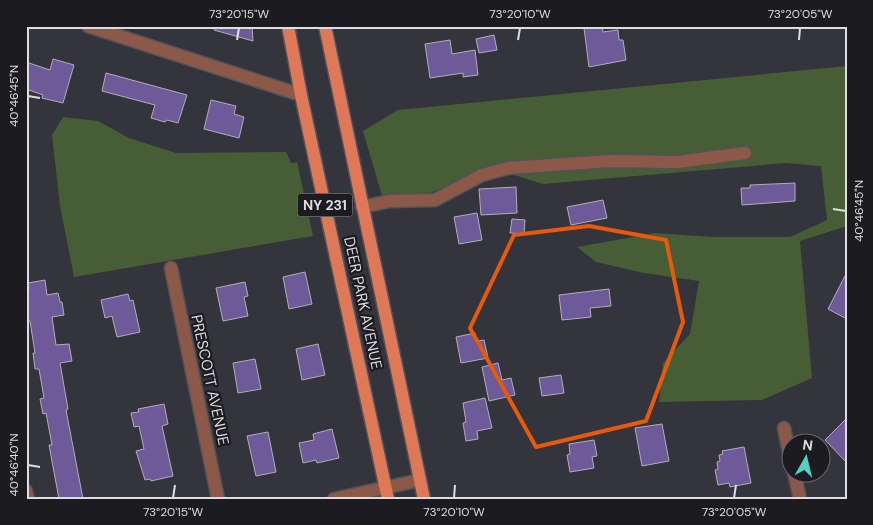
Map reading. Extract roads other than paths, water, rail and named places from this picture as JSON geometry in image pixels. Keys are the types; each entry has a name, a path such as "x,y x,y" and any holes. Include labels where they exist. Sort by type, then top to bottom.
{"main road":[{"name":"DEER PARK AVENUE","path":"288,26 301,95 387,493"},
{"name":"DEER PARK AVENUE","path":"325,26 424,499"}],"street":[{"path":"88,26 301,95"},
{"path":"362,207 390,201 435,200 482,175 508,168 610,161 677,162 745,153"},
{"name":"PRESCOTT AVENUE","path":"171,268 218,499"},
{"path":"784,428 785,432"},
{"path":"334,499 387,493 420,480"},
{"path":"796,482 800,499"},
{"path":"26,491 28,499"}]}
